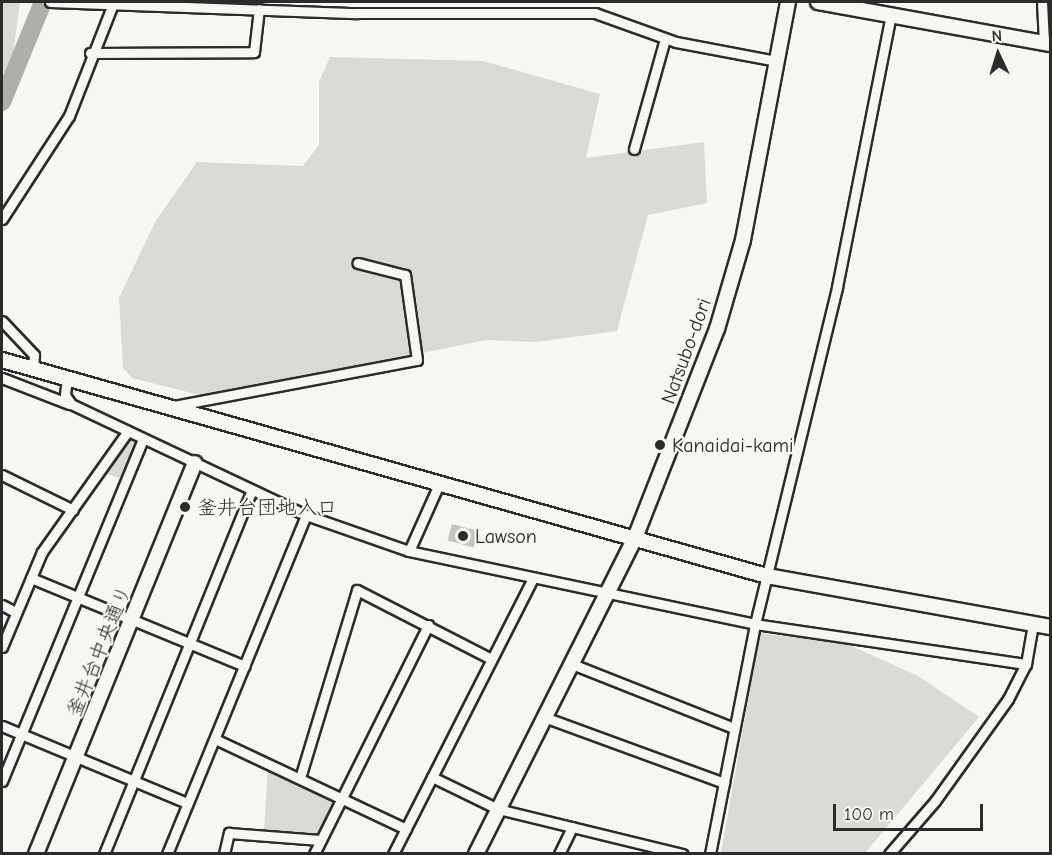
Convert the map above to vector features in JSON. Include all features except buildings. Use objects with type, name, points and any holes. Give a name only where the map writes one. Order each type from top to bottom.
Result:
[{"type":"street","points":[[50,2],[259,9],[595,13],[665,39],[777,61]]},
{"type":"street","points":[[446,12],[448,2]]},
{"type":"street","points":[[495,12],[497,2]]},
{"type":"street","name":"Natsubo-dori","points":[[476,854],[635,538],[730,287],[788,2]]},
{"type":"street","points":[[818,2],[1047,44],[1042,2]]},
{"type":"street","points":[[2,219],[69,116],[110,3]]},
{"type":"street","points":[[90,53],[254,52],[259,9]]},
{"type":"street","points":[[710,854],[754,624],[837,287],[891,14]]},
{"type":"street","points":[[634,149],[665,39]]},
{"type":"street","points":[[168,407],[417,360],[405,275],[358,263]]},
{"type":"street","points":[[2,321],[34,355],[33,369]]},
{"type":"street","points":[[2,360],[767,576],[1050,627]]},
{"type":"street","points":[[2,378],[71,404],[306,514],[409,551],[754,624],[1026,664]]},
{"type":"street","points":[[67,378],[65,395],[71,404]]},
{"type":"street","points":[[2,647],[15,612],[52,536],[128,431]]},
{"type":"street","points":[[2,781],[143,439]]},
{"type":"street","name":"釜井台中央通り","points":[[36,854],[133,621],[195,463]]},
{"type":"street","points":[[2,475],[73,510]]},
{"type":"street","points":[[409,551],[440,484]]},
{"type":"street","points":[[104,854],[252,490]]},
{"type":"street","points":[[167,854],[306,514]]},
{"type":"street","points":[[31,578],[245,666]]},
{"type":"street","points":[[393,854],[533,578]]},
{"type":"street","points":[[300,778],[357,590],[491,659]]},
{"type":"street","points":[[2,605],[15,612]]},
{"type":"street","points":[[889,854],[942,792],[1026,664],[1033,624]]},
{"type":"street","points":[[314,854],[428,625]]},
{"type":"street","points":[[572,664],[734,728]]},
{"type":"street","points":[[544,717],[723,783]]},
{"type":"street","points":[[2,726],[187,803]]},
{"type":"street","points":[[215,740],[406,829]]},
{"type":"street","points":[[432,777],[498,809],[683,854]]},
{"type":"street","points":[[559,854],[572,827]]},
{"type":"street","points":[[224,854],[229,833],[320,840]]},
{"type":"shaded area","points":[[2,2],[20,2],[12,62],[2,74]]},
{"type":"shaded area","points":[[330,57],[483,61],[600,94],[586,158],[704,142],[707,203],[648,215],[617,331],[536,342],[486,340],[207,397],[132,378],[123,368],[119,298],[155,222],[197,162],[303,166],[319,145],[319,82]]},
{"type":"shaded area","points":[[131,438],[136,446],[122,479],[106,473]]},
{"type":"shaded area","points":[[760,633],[847,644],[918,676],[979,717],[865,853],[721,853]]},
{"type":"shaded area","points":[[268,767],[331,796],[333,804],[316,837],[264,831]]},
{"type":"waterway","points":[[2,102],[43,2]]},
{"type":"place","name":"Kanaidai-kami","points":[[660,445]]},
{"type":"place","name":"釜井台団地入口","points":[[185,507]]},
{"type":"place","name":"Lawson","points":[[463,536]]}]
